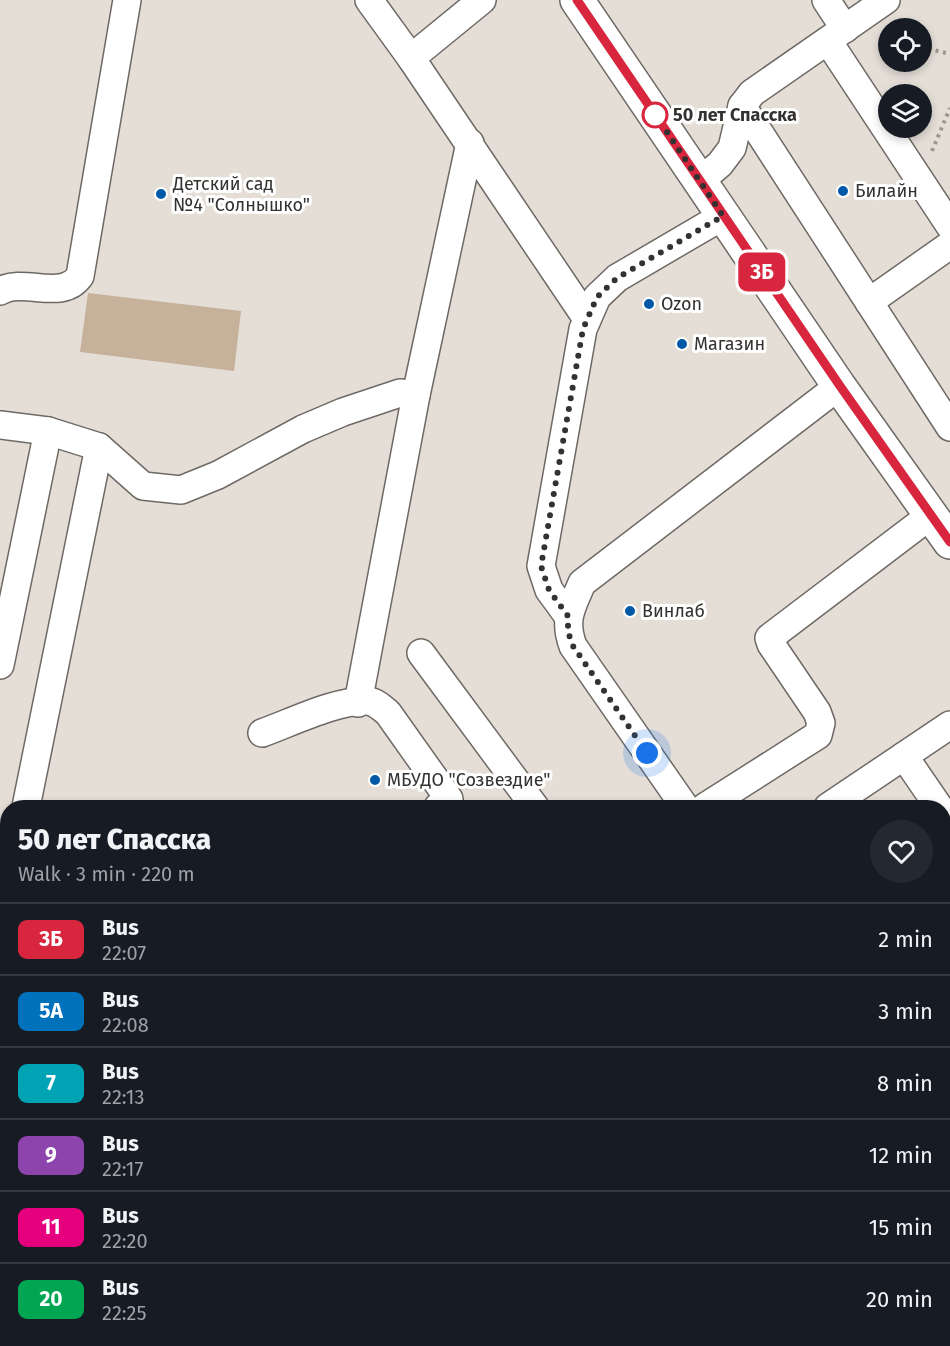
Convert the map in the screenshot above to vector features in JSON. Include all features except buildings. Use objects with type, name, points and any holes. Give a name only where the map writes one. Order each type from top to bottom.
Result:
[{"type":"main road","points":[[577,0],[723,216],[950,542]]},
{"type":"street","points":[[0,291],[13,286],[52,289],[70,286],[80,276],[127,0]]},
{"type":"street","points":[[369,0],[470,143],[587,319]]},
{"type":"street","points":[[411,58],[482,0]]},
{"type":"street","points":[[826,0],[837,35],[920,179],[950,226]]},
{"type":"street","points":[[700,181],[720,164],[732,148],[742,106],[752,93],[886,0]]},
{"type":"street","points":[[742,106],[950,427]]},
{"type":"street","points":[[358,703],[416,395],[470,143]]},
{"type":"street","points":[[568,616],[549,590],[541,566],[583,329],[597,297],[617,278],[723,216]]},
{"type":"street","points":[[870,302],[950,245]]},
{"type":"street","points":[[680,800],[573,646],[568,632],[568,616],[582,583],[840,386]]},
{"type":"street","points":[[0,426],[48,431],[99,447],[143,486],[181,490],[218,475],[303,429],[343,412],[400,393],[416,395]]},
{"type":"street","points":[[0,665],[48,431]]},
{"type":"street","points":[[27,800],[99,447]]},
{"type":"street","points":[[716,800],[818,735],[821,723],[817,712],[769,638],[931,515]]},
{"type":"street","points":[[421,653],[530,800]]},
{"type":"street","points":[[262,733],[339,705],[367,701],[376,704],[388,713],[448,800]]},
{"type":"street","points":[[838,800],[950,725]]},
{"type":"street","points":[[904,756],[934,800]]},
{"type":"path","points":[[932,50],[950,54]]},
{"type":"path","points":[[920,179],[950,108]]},
{"type":"shaded area","points":[[88,293],[241,311],[234,371],[80,352]]},
{"type":"bus line","name":"3Б","points":[[577,0],[840,386],[950,542]]},
{"type":"place","name":"50 лет Спасска","points":[[655,115]]},
{"type":"place","name":"Билайн","points":[[843,191]]},
{"type":"place","name":"Детский сад №4 \"Солнышко\"","points":[[161,194]]},
{"type":"place","name":"Ozon","points":[[649,304]]},
{"type":"place","name":"Магазин","points":[[682,344]]},
{"type":"place","name":"Винлаб","points":[[630,611]]},
{"type":"place","name":"МБУДО \"Созвездие\"","points":[[375,780]]},
{"type":"route","points":[[647,753],[573,646],[568,632],[568,616],[549,590],[541,566],[583,329],[597,297],[617,278],[723,216],[651,108],[655,115]]}]
